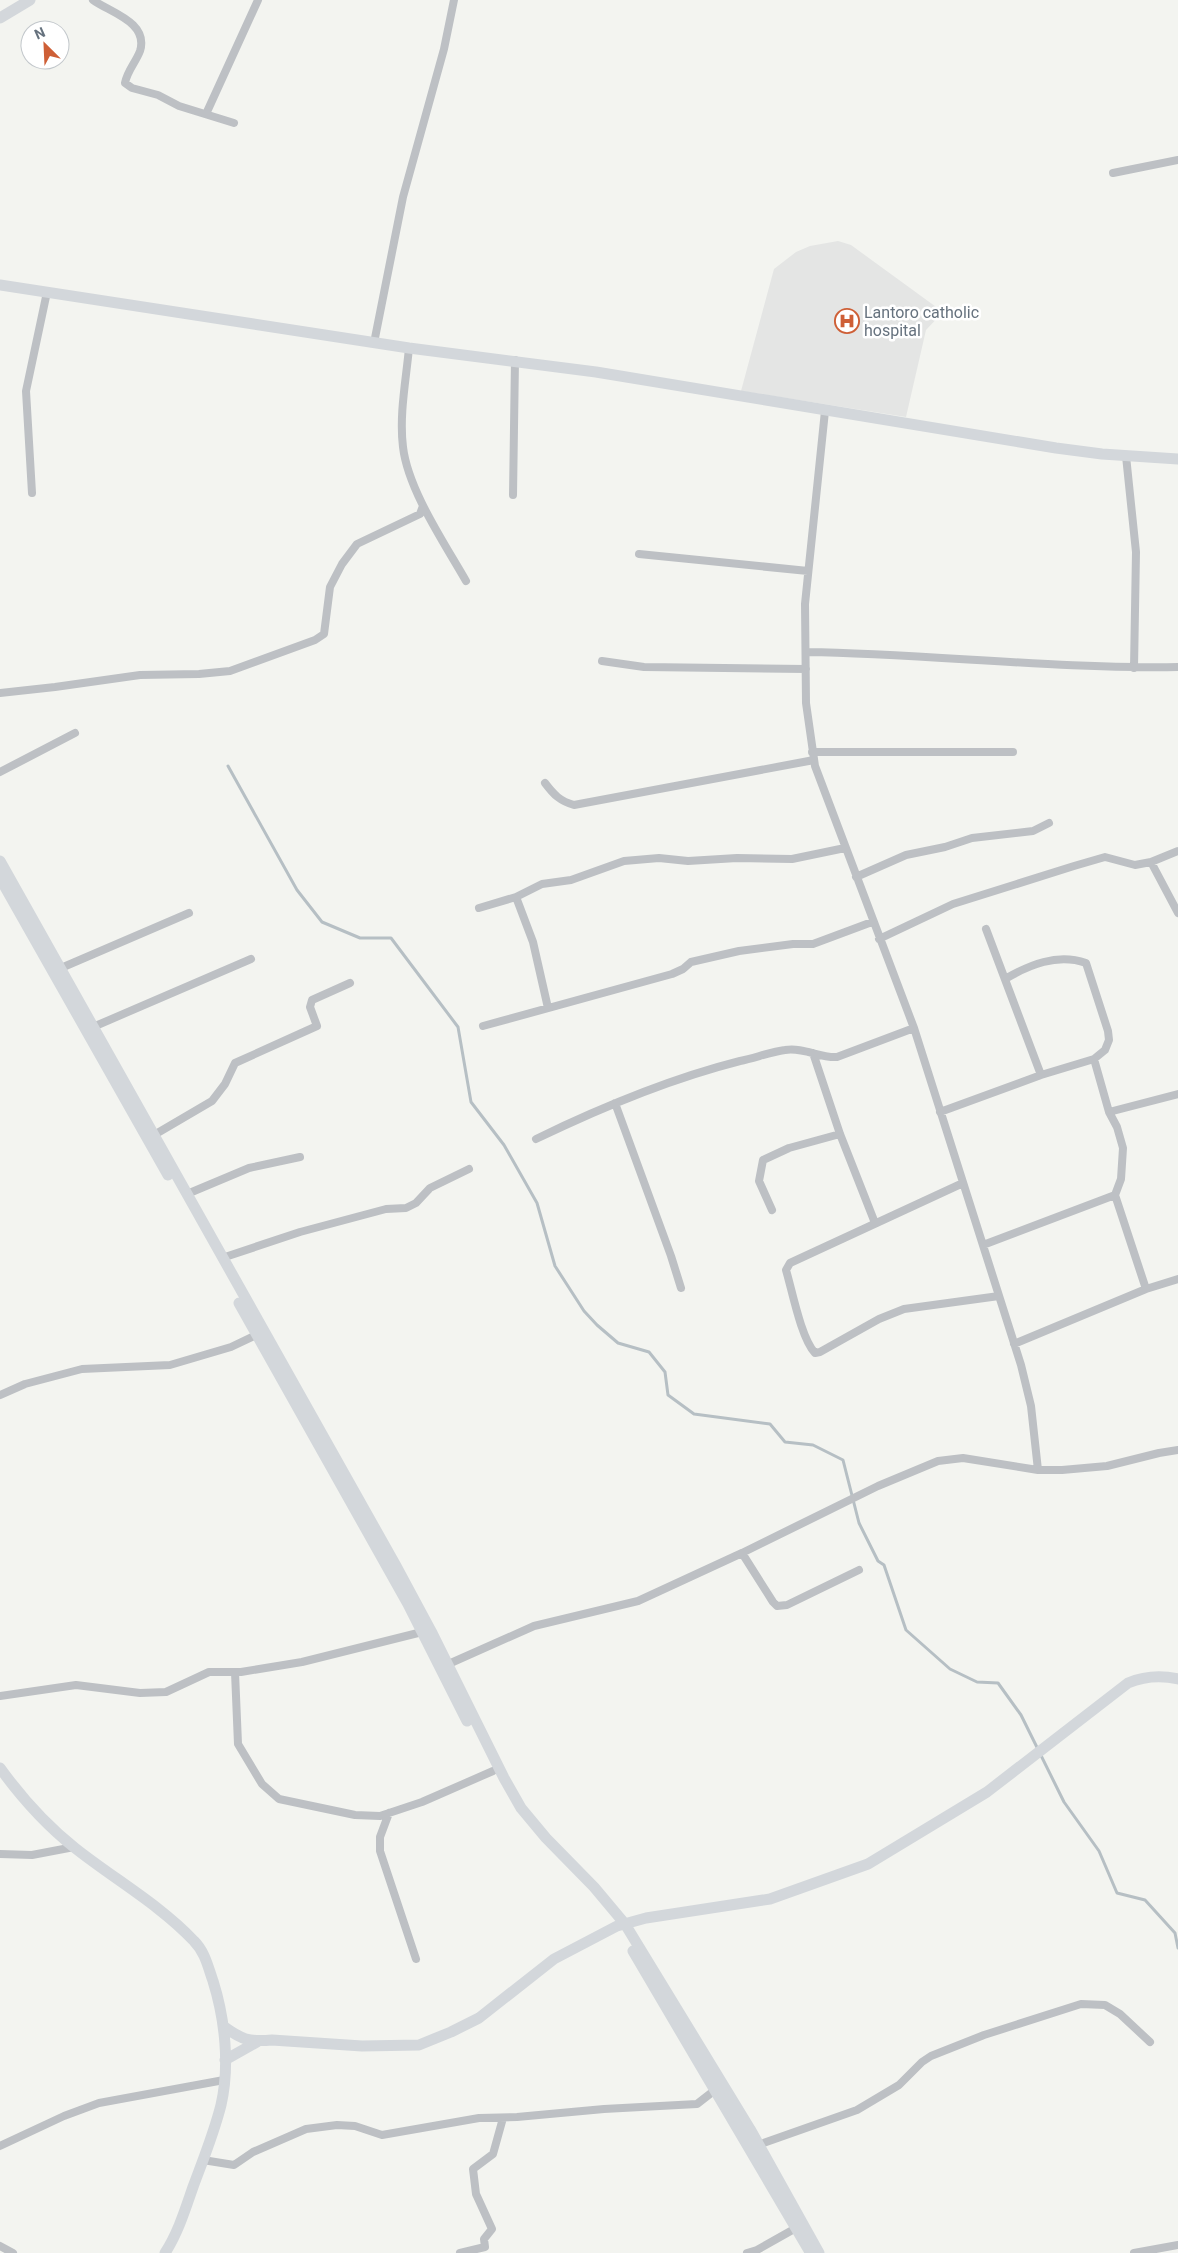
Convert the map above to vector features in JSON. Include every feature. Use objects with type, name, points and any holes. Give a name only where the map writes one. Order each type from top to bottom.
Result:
[{"type":"street","points":[[0,18],[30,0]]},
{"type":"street","points":[[93,0],[126,19],[136,28],[141,48],[127,75],[125,83],[132,88],[158,95],[179,106],[234,123]]},
{"type":"street","points":[[206,114],[258,0]]},
{"type":"street","points":[[374,342],[403,197],[444,49],[454,0]]},
{"type":"street","points":[[1113,173],[1178,160]]},
{"type":"street","points":[[0,285],[409,348],[516,360],[1056,448],[1126,456],[1178,459]]},
{"type":"street","points":[[32,493],[26,391],[47,292]]},
{"type":"street","points":[[409,348],[403,446],[405,460],[423,506],[466,581]]},
{"type":"street","points":[[513,495],[516,360]]},
{"type":"street","points":[[825,411],[805,604],[807,652],[806,703],[813,756],[820,786],[914,1028],[983,1245],[1031,1406],[1038,1470]]},
{"type":"street","points":[[1126,456],[1136,552],[1134,668]]},
{"type":"street","points":[[0,692],[140,675],[199,674],[230,671],[315,640],[324,634],[330,587],[342,564],[357,544],[420,514],[423,506]]},
{"type":"street","points":[[639,554],[808,571]]},
{"type":"street","points":[[807,652],[879,653],[1134,668],[1178,667]]},
{"type":"street","points":[[602,661],[644,667],[806,669]]},
{"type":"street","points":[[0,772],[76,733]]},
{"type":"street","points":[[545,783],[554,795],[564,802],[574,805],[813,756],[1012,752]]},
{"type":"street","points":[[856,877],[906,855],[945,847],[972,838],[1027,832],[1049,822]]},
{"type":"street","points":[[479,908],[516,897],[542,884],[571,880],[624,861],[659,858],[688,861],[792,859],[845,848]]},
{"type":"street","points":[[879,939],[953,904],[1090,861],[1105,857],[1135,865],[1151,862],[1178,851]]},
{"type":"street","points":[[0,861],[396,1566],[493,1771],[515,1811],[588,1892],[621,1925],[810,2253]]},
{"type":"street","points":[[1151,862],[1178,913]]},
{"type":"street","points":[[0,878],[422,1632],[444,1666],[521,1808],[546,1838],[594,1887],[621,1925],[758,2144],[819,2253]]},
{"type":"street","points":[[516,897],[533,942],[548,1008]]},
{"type":"street","points":[[61,968],[189,913]]},
{"type":"street","points":[[483,1026],[672,974],[683,969],[691,962],[792,944],[813,944],[872,922]]},
{"type":"street","points":[[986,929],[1041,1075]]},
{"type":"street","points":[[94,1027],[251,958]]},
{"type":"street","points":[[940,1112],[1041,1075],[1094,1060],[1105,1050],[1109,1040],[1086,963],[1077,960],[1043,961],[1005,979]]},
{"type":"street","points":[[154,1135],[212,1102],[225,1084],[234,1063],[317,1026],[310,1007],[312,1000],[350,983]]},
{"type":"street","points":[[536,1138],[615,1103],[702,1071],[785,1050],[801,1050],[824,1058],[837,1057],[914,1028]]},
{"type":"street","points":[[813,1053],[840,1134],[875,1223]]},
{"type":"street","points":[[1094,1060],[1108,1112],[1117,1127],[1123,1148],[1121,1179],[1115,1195],[1146,1288]]},
{"type":"street","points":[[1108,1112],[1178,1094]]},
{"type":"street","points":[[615,1103],[681,1288]]},
{"type":"street","points":[[772,1210],[759,1181],[764,1160],[790,1148],[840,1134]]},
{"type":"street","points":[[187,1194],[249,1168],[300,1157]]},
{"type":"street","points":[[222,1258],[300,1232],[386,1209],[406,1208],[416,1204],[430,1188],[469,1169]]},
{"type":"street","points":[[963,1183],[790,1263],[786,1270],[803,1328],[815,1353],[879,1319],[904,1309],[999,1296]]},
{"type":"street","points":[[983,1245],[1115,1195]]},
{"type":"street","points":[[1014,1344],[1146,1288],[1178,1279]]},
{"type":"street","points":[[0,1395],[44,1378],[82,1369],[170,1365],[231,1347],[256,1335]]},
{"type":"street","points":[[444,1666],[534,1626],[638,1601],[849,1499],[926,1465],[949,1458],[976,1460],[1038,1470],[1062,1470],[1108,1466],[1152,1454],[1178,1450]]},
{"type":"street","points":[[742,1552],[777,1606],[787,1605],[859,1570]]},
{"type":"street","points":[[0,1696],[76,1685],[154,1693],[166,1692],[209,1672],[235,1672],[302,1662],[422,1632]]},
{"type":"street","points":[[235,1672],[238,1744],[262,1784],[279,1799],[355,1815],[380,1816],[422,1802],[493,1771]]},
{"type":"street","points":[[222,2026],[240,2038],[257,2042],[272,2040],[381,2047],[419,2045],[479,2018],[554,1959],[621,1925],[654,1917],[770,1898],[868,1864],[988,1792],[1128,1683],[1155,1676],[1178,1679]]},
{"type":"street","points":[[0,1768],[34,1811],[74,1847],[167,1916],[195,1942],[206,1960],[215,1989],[222,2026],[224,2060],[222,2103],[178,2228],[164,2253]]},
{"type":"street","points":[[390,1813],[380,1837],[380,1851],[416,1959]]},
{"type":"street","points":[[0,1854],[32,1855],[74,1847]]},
{"type":"street","points":[[758,2144],[857,2110],[899,2085],[922,2062],[931,2056],[984,2035],[1082,2004],[1105,2005],[1120,2014],[1150,2042]]},
{"type":"street","points":[[224,2060],[257,2042]]},
{"type":"street","points":[[0,2146],[64,2116],[99,2103],[224,2080]]},
{"type":"street","points":[[203,2160],[234,2165],[254,2152],[306,2129],[337,2125],[355,2126],[382,2135],[479,2118],[547,2115],[604,2108],[666,2107],[697,2104],[715,2090]]},
{"type":"street","points":[[460,2253],[485,2247],[484,2238],[492,2229],[476,2194],[474,2169],[493,2154],[503,2118]]},
{"type":"street","points":[[746,2253],[758,2250],[796,2228]]},
{"type":"street","points":[[1134,2253],[1178,2245]]},
{"type":"street","points":[[0,2246],[13,2253]]},
{"type":"shaded area","name":"Lantoro catholic hospital","points":[[838,241],[851,245],[943,312],[926,330],[906,417],[741,391],[774,269],[796,252],[810,246]]},
{"type":"waterway","points":[[228,766],[297,890],[322,922],[360,938],[391,938],[458,1027],[471,1102],[504,1145],[537,1203],[555,1266],[584,1311],[618,1343],[649,1352],[665,1372],[668,1395],[694,1414],[770,1424],[785,1442],[813,1445],[843,1460],[859,1523],[878,1561],[884,1565],[906,1630],[950,1669],[977,1682],[998,1683],[1021,1715],[1064,1802],[1099,1851],[1117,1893],[1145,1900],[1175,1933],[1178,1948]]},
{"type":"place","name":"Lantoro catholic hospital","points":[[847,321]]}]
